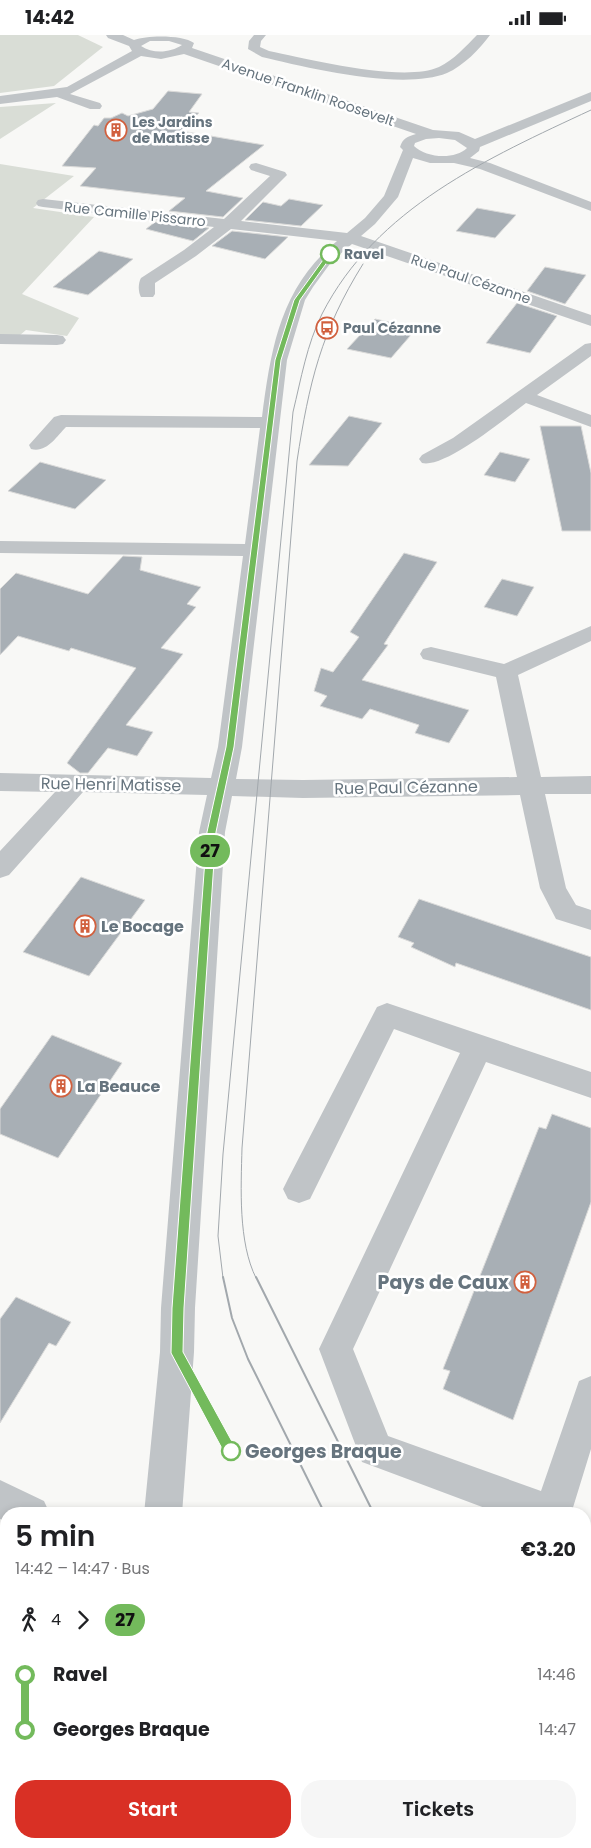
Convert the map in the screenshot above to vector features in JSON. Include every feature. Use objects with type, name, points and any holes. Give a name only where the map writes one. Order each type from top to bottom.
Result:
[{"type":"street","points":[[0,100],[72,90],[132,55],[138,48],[148,36],[179,37],[188,43],[188,46],[185,50],[164,55],[138,48],[112,35]]},
{"type":"street","points":[[260,35],[255,41],[254,49],[266,54],[394,75],[420,75],[440,71],[452,65],[484,35]]},
{"type":"street","name":"Avenue Franklin Roosevelt","points":[[185,50],[430,134]]},
{"type":"street","name":"Avenue Franklin Roosevelt","points":[[164,55],[409,146],[417,155],[429,159]]},
{"type":"street","points":[[61,93],[62,96],[95,106]]},
{"type":"street","points":[[473,146],[591,96]]},
{"type":"street","points":[[164,1507],[177,1353],[178,1308],[212,832],[230,747],[278,360],[297,300],[326,258],[370,221],[391,197],[409,146],[417,137],[430,134],[456,136],[528,123]]},
{"type":"street","points":[[456,136],[494,161],[591,194]]},
{"type":"street","points":[[455,159],[472,152],[473,146]]},
{"type":"street","points":[[395,183],[429,159],[455,159],[485,166],[591,207]]},
{"type":"street","name":"Rue Camille Pissarro","points":[[147,294],[147,281],[190,253],[228,224],[280,175],[256,167]]},
{"type":"street","name":"Rue Camille Pissarro","points":[[43,203],[351,238]]},
{"type":"street","name":"Rue Paul Cézanne","points":[[351,238],[591,321]]},
{"type":"street","points":[[0,339],[57,339]]},
{"type":"street","points":[[429,459],[460,442],[591,348]]},
{"type":"street","points":[[523,396],[591,421]]},
{"type":"street","points":[[38,445],[61,421],[270,423]]},
{"type":"street","points":[[0,547],[254,550]]},
{"type":"street","points":[[431,654],[506,672],[591,633]]},
{"type":"street","points":[[506,672],[553,888],[566,912],[591,920]]},
{"type":"street","name":"Rue Henri Matisse","points":[[0,782],[221,787]]},
{"type":"street","points":[[0,868],[76,784]]},
{"type":"street","name":"Rue Paul Cézanne","points":[[221,787],[303,789],[591,785]]},
{"type":"street","points":[[299,1189],[387,1015],[591,1085]]},
{"type":"street","points":[[478,1047],[336,1349],[376,1449],[533,1507]]},
{"type":"street","points":[[554,1507],[591,1393]]},
{"type":"street","points":[[0,1499],[17,1507]]},
{"type":"shaded area","points":[[0,35],[78,35],[103,47],[54,86],[0,93]]},
{"type":"shaded area","points":[[56,103],[0,139],[0,107]]},
{"type":"shaded area","points":[[0,164],[74,176],[33,208],[94,217],[22,294],[79,318],[67,336],[26,330],[19,336],[0,335]]},
{"type":"building","points":[[168,91],[202,94],[189,112],[199,113],[181,131],[264,145],[206,191],[243,198],[223,217],[169,211],[185,198],[80,186],[96,168],[62,166],[94,125],[98,126],[104,118],[111,118],[122,113],[128,116],[153,109]]},
{"type":"building","points":[[289,199],[323,205],[301,226],[245,220],[263,202],[281,206]]},
{"type":"building","points":[[477,208],[516,215],[495,238],[456,231]]},
{"type":"building","points":[[155,222],[209,228],[193,241],[146,229]]},
{"type":"building","points":[[232,231],[288,237],[265,259],[212,246]]},
{"type":"building","points":[[99,251],[133,259],[88,295],[53,287]]},
{"type":"building","points":[[545,267],[586,275],[565,304],[527,291]]},
{"type":"building","points":[[517,303],[557,316],[530,353],[486,343]]},
{"type":"building","points":[[375,319],[417,328],[391,358],[347,349]]},
{"type":"building","points":[[349,416],[382,423],[348,466],[309,465]]},
{"type":"building","points":[[540,426],[581,426],[591,473],[591,531],[562,531]]},
{"type":"building","points":[[500,452],[530,459],[515,482],[484,475]]},
{"type":"building","points":[[40,462],[106,480],[75,509],[8,491]]},
{"type":"building","points":[[404,553],[437,562],[384,644],[388,645],[362,680],[469,710],[449,743],[415,733],[419,725],[370,709],[362,719],[320,706],[327,696],[314,691],[321,668],[333,672],[359,637],[350,632]]},
{"type":"building","points":[[123,556],[142,557],[140,570],[201,587],[187,604],[196,607],[161,648],[183,654],[126,725],[153,732],[137,756],[108,748],[88,773],[80,773],[67,763],[136,668],[71,648],[69,651],[18,636],[0,655],[0,589],[16,573],[88,594]]},
{"type":"building","points":[[502,579],[534,587],[517,616],[484,607]]},
{"type":"building","name":"Le Bocage","points":[[81,877],[145,900],[89,976],[23,952]]},
{"type":"building","points":[[419,899],[591,957],[591,1010],[456,963],[455,967],[411,947],[414,943],[398,937]]},
{"type":"building","name":"La Beauce","points":[[52,1035],[122,1063],[58,1158],[0,1134],[0,1109]]},
{"type":"building","name":"Pays de Caux","points":[[552,1114],[591,1128],[591,1202],[513,1420],[443,1389],[450,1371],[443,1369],[539,1127],[546,1129]]},
{"type":"building","points":[[16,1297],[71,1322],[56,1346],[49,1343],[0,1423],[0,1319]]},
{"type":"tram line","points":[[223,1278],[218,1236],[223,1154],[293,412],[308,349],[322,314],[345,277],[372,244],[404,216],[438,190],[475,168],[513,147],[591,110]]},
{"type":"tram line","points":[[256,1278],[250,1264],[243,1232],[241,1197],[242,1148],[297,461],[306,407],[319,358],[337,312],[363,264]]},
{"type":"tram line","points":[[223,1277],[232,1318],[248,1359],[322,1507]]},
{"type":"tram line","points":[[256,1277],[371,1507]]},
{"type":"bus line","name":"27","points":[[231,1451],[177,1353],[178,1308],[212,832],[230,747],[278,360],[297,300],[330,254]]},
{"type":"place","name":"Les Jardins de Matisse","points":[[116,130]]},
{"type":"place","name":"Ravel","points":[[330,254]]},
{"type":"place","name":"Paul Cézanne","points":[[327,328]]},
{"type":"place","name":"Le Bocage","points":[[85,926]]},
{"type":"place","name":"La Beauce","points":[[61,1086]]},
{"type":"place","name":"Pays de Caux","points":[[525,1282]]},
{"type":"place","name":"Georges Braque","points":[[231,1451]]}]
